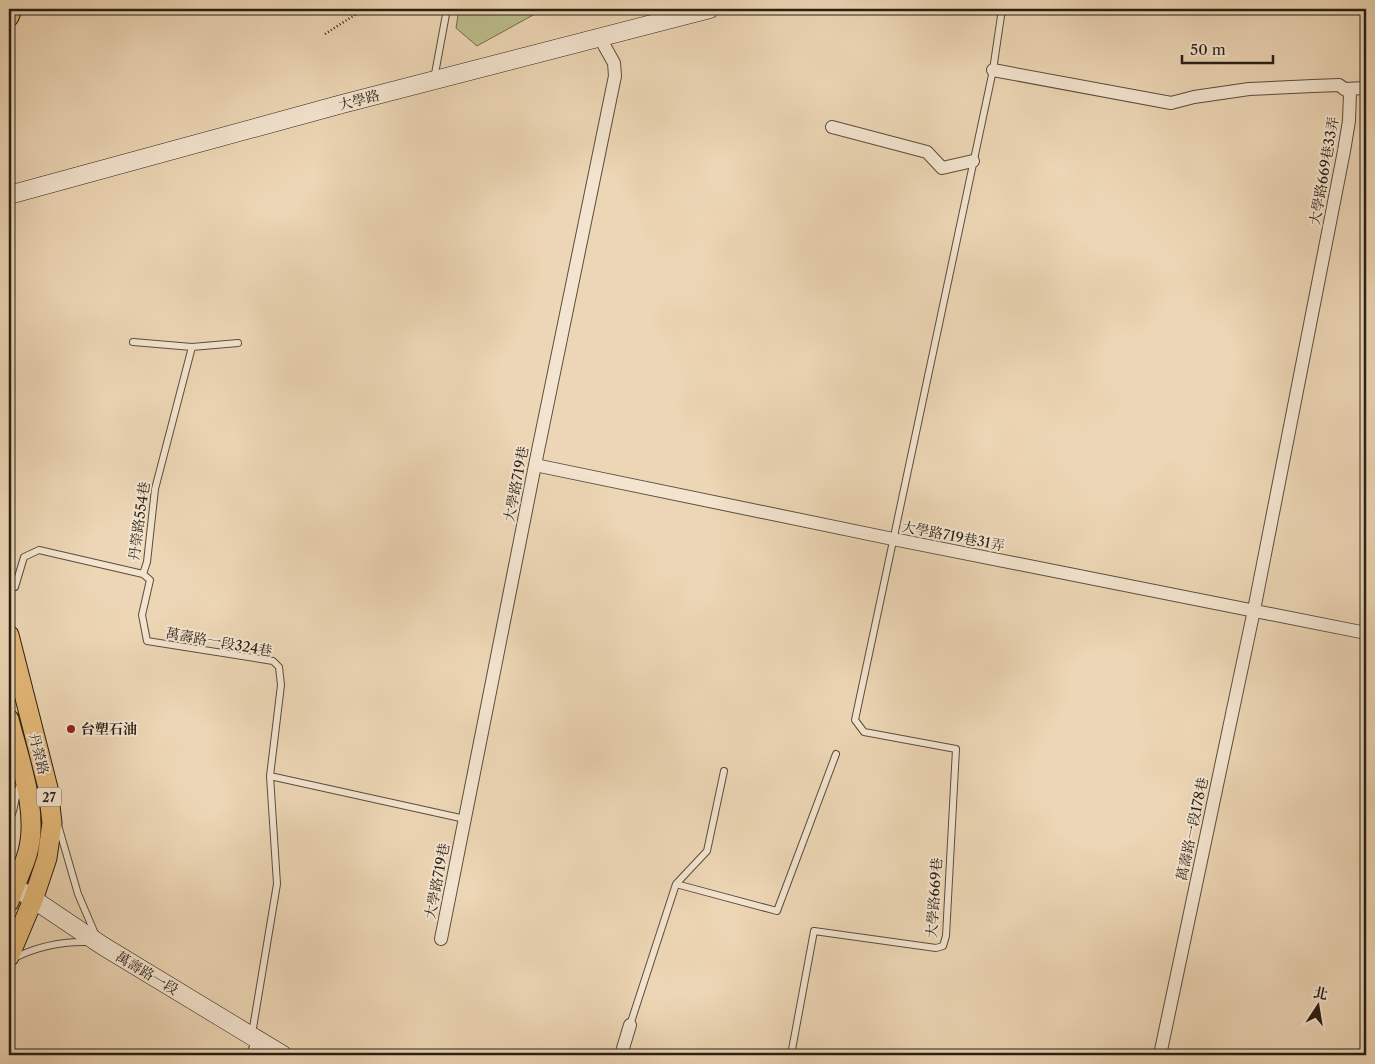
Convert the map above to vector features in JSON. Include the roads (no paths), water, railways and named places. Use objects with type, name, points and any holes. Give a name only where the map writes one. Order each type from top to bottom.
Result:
[{"type":"main road","points":[[9,17],[12,9]]},
{"type":"main road","name":"大學路","points":[[9,196],[433,81],[710,9]]},
{"type":"main road","name":"丹榮路","points":[[9,635],[48,788],[52,824],[47,858],[33,900],[9,958]]},
{"type":"main road","name":"丹榮路","points":[[9,719],[30,804],[32,830],[27,855],[11,890]]},
{"type":"main road","points":[[13,737],[34,733]]},
{"type":"main road","name":"萬壽路一段","points":[[11,890],[33,900],[255,1044],[282,1055]]},
{"type":"street","name":"大學路719巷","points":[[441,939],[535,465],[615,76],[614,63],[600,38]]},
{"type":"street","points":[[993,70],[1171,103],[1194,97],[1249,90],[1339,85],[1344,89],[1366,88]]},
{"type":"street","name":"大學路669巷33弄","points":[[1254,610],[1344,151],[1350,93],[1344,89]]},
{"type":"street","points":[[832,127],[927,152],[942,168],[973,161]]},
{"type":"street","name":"大學路719巷31弄","points":[[535,465],[893,539],[1366,633]]},
{"type":"street","name":"萬壽路一段178巷","points":[[1160,1055],[1254,610]]},
{"type":"street","points":[[621,1055],[630,1025]]},
{"type":"lane","points":[[433,81],[447,9]]},
{"type":"lane","points":[[893,539],[993,70],[1002,9]]},
{"type":"lane","points":[[133,342],[192,347],[238,344]]},
{"type":"lane","name":"丹榮路554巷","points":[[9,587],[15,587],[24,557],[40,550],[143,574],[147,562],[155,489],[192,347]]},
{"type":"lane","name":"大學路669巷","points":[[791,1055],[814,931],[936,948],[943,946],[946,936],[956,749],[864,732],[855,720],[893,539]]},
{"type":"lane","name":"萬壽路一段324巷","points":[[143,574],[150,580],[142,615],[147,642],[273,661],[279,667],[281,685],[270,776],[277,884],[255,1044]]},
{"type":"lane","points":[[676,884],[777,911],[836,754]]},
{"type":"lane","points":[[630,1025],[676,884],[707,851],[724,771]]},
{"type":"lane","points":[[270,776],[465,819]]},
{"type":"lane","points":[[9,822],[14,809],[17,791],[23,777]]},
{"type":"lane","points":[[9,958],[32,949],[56,943],[99,943],[78,894],[48,788]]},
{"type":"place","name":"台塑石油","points":[[71,729]]}]
